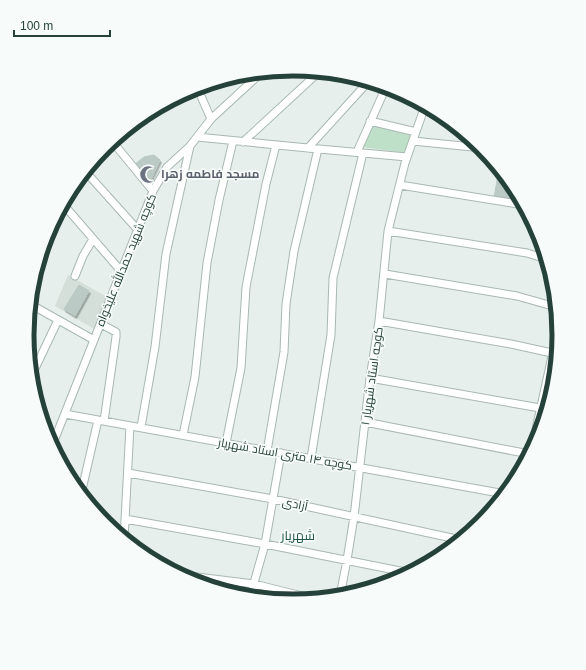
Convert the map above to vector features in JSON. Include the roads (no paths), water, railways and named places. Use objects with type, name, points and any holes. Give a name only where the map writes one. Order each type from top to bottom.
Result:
[{"type":"street","points":[[243,142],[313,77]]},
{"type":"street","name":"کوچه شهید حمدالله علیخواه","points":[[55,437],[153,191],[166,167],[190,146],[211,119],[255,79]]},
{"type":"street","points":[[308,148],[364,86]]},
{"type":"street","points":[[311,458],[331,335],[333,278],[360,152],[370,121],[383,93]]},
{"type":"street","points":[[201,94],[211,119]]},
{"type":"street","name":"کوچه استاد شهریار ۱","points":[[341,589],[354,517],[370,378],[385,274],[388,231],[407,157],[423,112]]},
{"type":"street","points":[[370,121],[416,132]]},
{"type":"street","points":[[197,137],[407,157]]},
{"type":"street","points":[[183,435],[195,377],[207,264],[219,200],[233,141]]},
{"type":"street","points":[[412,141],[471,147]]},
{"type":"street","points":[[465,146],[466,142]]},
{"type":"street","points":[[226,443],[242,368],[246,287],[266,184],[276,145]]},
{"type":"street","points":[[116,146],[153,191]]},
{"type":"street","points":[[141,427],[155,347],[166,254],[190,146]]},
{"type":"street","points":[[267,451],[284,352],[286,304],[294,251],[318,149]]},
{"type":"street","points":[[89,176],[138,230]]},
{"type":"street","points":[[400,185],[516,204]]},
{"type":"street","points":[[67,209],[121,271]]},
{"type":"street","points":[[388,231],[527,253],[540,257]]},
{"type":"street","points":[[75,276],[83,256],[93,239]]},
{"type":"street","points":[[385,274],[517,296],[550,305]]},
{"type":"street","points":[[36,307],[94,340]]},
{"type":"street","points":[[36,367],[58,320]]},
{"type":"street","points":[[379,321],[511,344],[551,353]]},
{"type":"street","points":[[84,487],[101,420],[116,336],[116,332],[101,324]]},
{"type":"street","points":[[370,378],[541,409]]},
{"type":"street","name":"کوچه ۱۴ متری استاد شهریار","points":[[65,414],[498,493]]},
{"type":"street","points":[[365,422],[524,452]]},
{"type":"street","points":[[124,532],[130,426]]},
{"type":"street","points":[[252,591],[265,544],[281,453]]},
{"type":"street","name":"آزادی","points":[[128,474],[273,500],[453,538]]},
{"type":"street","points":[[125,519],[401,570]]},
{"type":"street","points":[[204,578],[254,584],[294,594]]},
{"type":"place","name":"مسجد فاطمه زهرا","points":[[148,174]]},
{"type":"district","name":"شهریار","points":[[298,535]]}]
